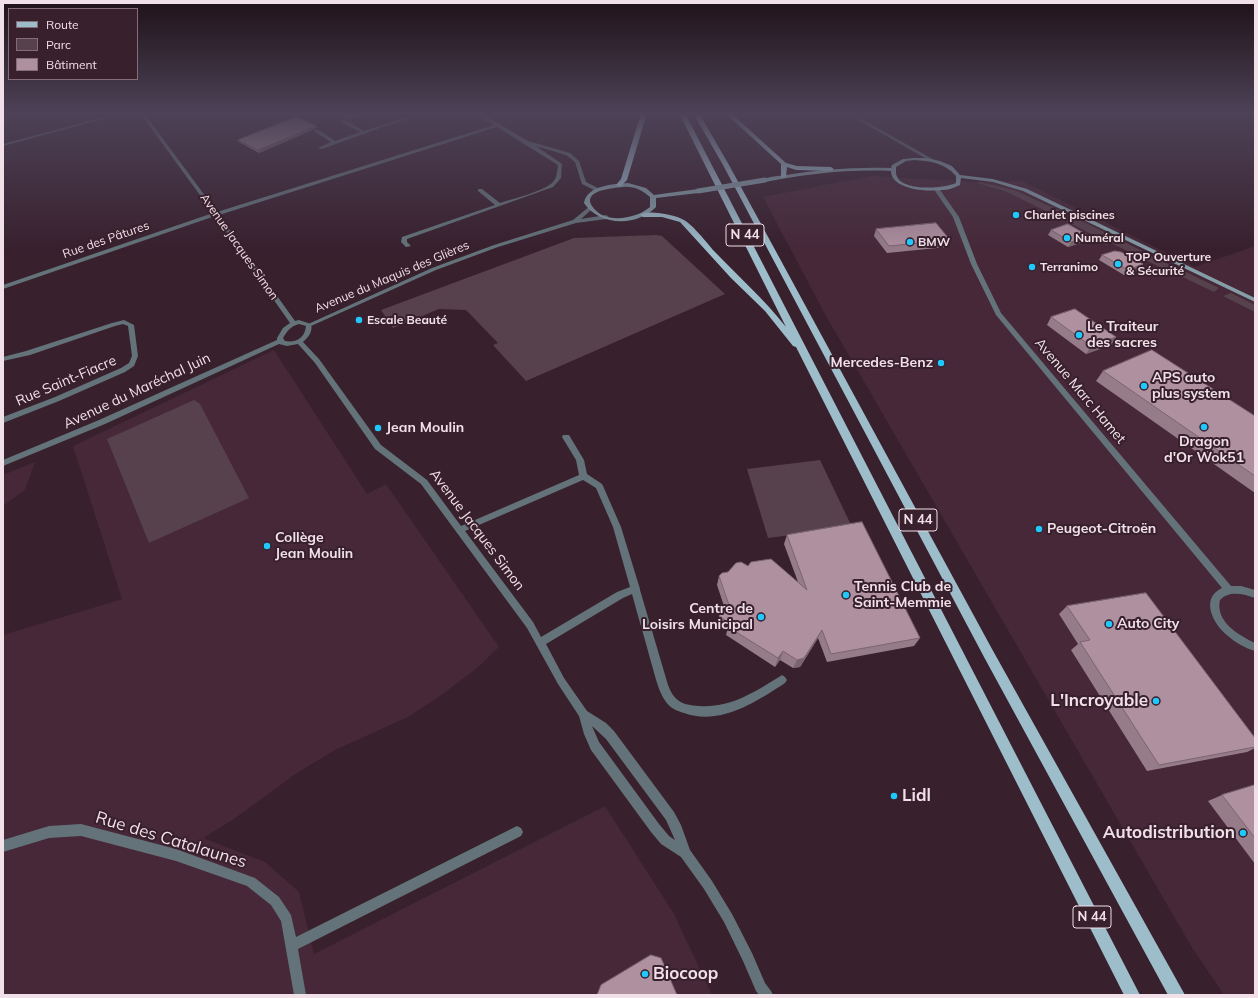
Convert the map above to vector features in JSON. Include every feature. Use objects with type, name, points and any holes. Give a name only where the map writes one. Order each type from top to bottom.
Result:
[{"type":"main road","points":[[619,185],[624,180],[630,160]]},
{"type":"main road","name":"N 44","points":[[706,160],[808,358],[981,702],[1132,995]]},
{"type":"main road","name":"N 44","points":[[723,160],[988,653],[1177,995]]},
{"type":"main road","points":[[779,160],[784,164],[796,168],[863,168],[892,170]]},
{"type":"main road","points":[[892,170],[898,163],[912,160]]},
{"type":"main road","points":[[920,160],[934,161],[950,167],[959,176],[983,178],[1006,183],[1025,190],[1255,300]]},
{"type":"main road","points":[[783,177],[784,164]]},
{"type":"main road","points":[[654,197],[698,192],[831,169]]},
{"type":"main road","points":[[892,170],[893,176],[906,185],[938,191],[947,190],[958,184],[959,176]]},
{"type":"main road","points":[[643,215],[654,207],[654,197],[650,193],[636,187],[619,185],[598,190],[588,198],[590,208],[595,213],[606,217],[624,219],[643,215],[662,214],[682,221],[768,309],[808,358]]},
{"type":"street","name":"Avenue Jacques Simon","points":[[176,160],[292,323]]},
{"type":"street","name":"Rue des Pâtures","points":[[3,287],[216,214],[388,160]]},
{"type":"street","points":[[408,246],[404,242],[404,238],[549,188],[558,181],[560,164],[553,160]]},
{"type":"street","points":[[576,160],[578,161],[584,183],[598,190]]},
{"type":"street","points":[[480,190],[499,205]]},
{"type":"street","name":"Avenue Marc Hamet","points":[[938,191],[956,217],[974,264],[998,314],[1229,590]]},
{"type":"street","name":"Avenue du Maquis des Glières","points":[[575,220],[590,208]]},
{"type":"street","name":"Avenue du Maquis des Glières","points":[[309,325],[434,268],[575,220],[606,217]]},
{"type":"street","name":"Rue Saint-Fiacre","points":[[3,359],[28,353],[124,322],[130,325],[135,356],[132,364],[123,370],[57,399],[3,420]]},
{"type":"street","points":[[303,322],[309,325],[309,329],[300,342],[287,345],[280,341],[286,329],[292,323],[303,322]]},
{"type":"street","name":"Avenue du Maréchal Juin","points":[[3,463],[102,422],[280,341]]},
{"type":"street","name":"Avenue Jacques Simon","points":[[300,342],[317,361],[378,447],[389,458],[424,482],[541,642],[561,681],[583,714],[589,734],[595,746],[665,840],[685,853]]},
{"type":"street","points":[[566,437],[580,460],[583,476],[599,486],[617,526],[663,686],[670,700],[684,710],[704,713],[719,712],[738,706],[782,680]]},
{"type":"street","points":[[459,530],[583,476]]},
{"type":"street","points":[[541,642],[620,595],[636,589]]},
{"type":"street","points":[[1255,594],[1239,590],[1221,592],[1216,598],[1214,605],[1216,614],[1231,633],[1255,647]]},
{"type":"street","name":"Avenue Jacques Simon","points":[[583,714],[602,727],[610,735],[670,816],[677,829],[685,853],[708,885],[728,918],[748,957],[762,992]]},
{"type":"street","name":"Rue des Catalaunes","points":[[3,846],[49,832],[81,830],[176,856],[251,882],[275,901],[287,919],[300,995]]},
{"type":"street","points":[[291,946],[517,832]]},
{"type":"shaded area","points":[[871,176],[975,182],[1022,181],[1195,267],[1255,246],[1255,995],[1224,995],[1191,946],[826,316],[763,197]]},
{"type":"shaded area","points":[[274,350],[367,494],[386,484],[499,647],[476,669],[440,696],[408,717],[335,750],[297,773],[234,819],[203,838],[265,862],[299,892],[314,954],[605,806],[674,914],[712,995],[3,995],[3,635],[122,599],[73,446]]},
{"type":"shaded area","points":[[35,462],[25,490],[3,506],[3,475]]},
{"type":"green space","points":[[978,183],[1014,190],[1062,212],[1054,215],[1007,192]]},
{"type":"green space","points":[[1078,219],[1174,268],[1166,270],[1111,243],[1106,245],[1091,237],[1093,235],[1068,222]]},
{"type":"green space","points":[[662,236],[725,294],[526,381],[493,345],[498,343],[466,310],[439,309],[393,328],[381,310],[574,238]]},
{"type":"green space","points":[[1184,271],[1219,288],[1214,292],[1174,273]]},
{"type":"green space","points":[[1231,293],[1255,305],[1255,312],[1223,296]]},
{"type":"green space","points":[[194,400],[200,404],[249,498],[149,543],[107,439]]},
{"type":"green space","points":[[820,460],[852,527],[768,538],[747,469]]},
{"type":"building","points":[[936,223],[950,240],[889,246],[876,229]]},
{"type":"building","points":[[1068,224],[1089,236],[1071,242],[1051,230]]},
{"type":"building","points":[[1115,251],[1121,252],[1143,264],[1128,270],[1102,255]]},
{"type":"building","points":[[1075,309],[1116,337],[1091,346],[1051,317]]},
{"type":"building","points":[[1152,350],[1255,416],[1255,476],[1103,371]]},
{"type":"building","points":[[862,522],[920,638],[831,654],[822,630],[804,658],[797,660],[783,651],[778,658],[728,627],[731,624],[719,616],[729,605],[719,576],[722,573],[728,572],[736,563],[741,562],[748,566],[751,562],[771,559],[807,590],[787,535]]},
{"type":"building","name":"L'Incroyable","points":[[1146,593],[1255,738],[1255,747],[1159,765],[1080,642],[1090,640],[1067,606]]},
{"type":"building","points":[[1255,785],[1255,838],[1222,795]]},
{"type":"building","name":"Biocoop","points":[[651,955],[661,958],[677,995],[597,995],[601,985]]},
{"type":"place","name":"Charlet piscines","points":[[1016,215]]},
{"type":"place","name":"Numéral","points":[[1067,238]]},
{"type":"place","name":"BMW","points":[[910,242]]},
{"type":"place","name":"TOP Ouverture & Sécurité","points":[[1118,264]]},
{"type":"place","name":"Terranimo","points":[[1032,267]]},
{"type":"place","name":"Escale Beauté","points":[[359,320]]},
{"type":"place","name":"Le Traiteur des sacres","points":[[1079,335]]},
{"type":"place","name":"Mercedes-Benz","points":[[941,363]]},
{"type":"place","name":"APS auto plus system","points":[[1144,386]]},
{"type":"place","name":"Dragon d'Or Wok51","points":[[1204,427]]},
{"type":"place","name":"Jean Moulin","points":[[378,428]]},
{"type":"place","name":"Peugeot-Citroën","points":[[1039,529]]},
{"type":"place","name":"Collège Jean Moulin","points":[[267,546]]},
{"type":"place","name":"Tennis Club de Saint-Memmie","points":[[846,595]]},
{"type":"place","name":"Centre de Loisirs Municipal","points":[[761,617]]},
{"type":"place","name":"Auto City","points":[[1109,624]]},
{"type":"place","name":"L'Incroyable","points":[[1156,701]]},
{"type":"place","name":"Lidl","points":[[894,796]]},
{"type":"place","name":"Autodistribution","points":[[1243,833]]},
{"type":"place","name":"Biocoop","points":[[645,974]]}]
